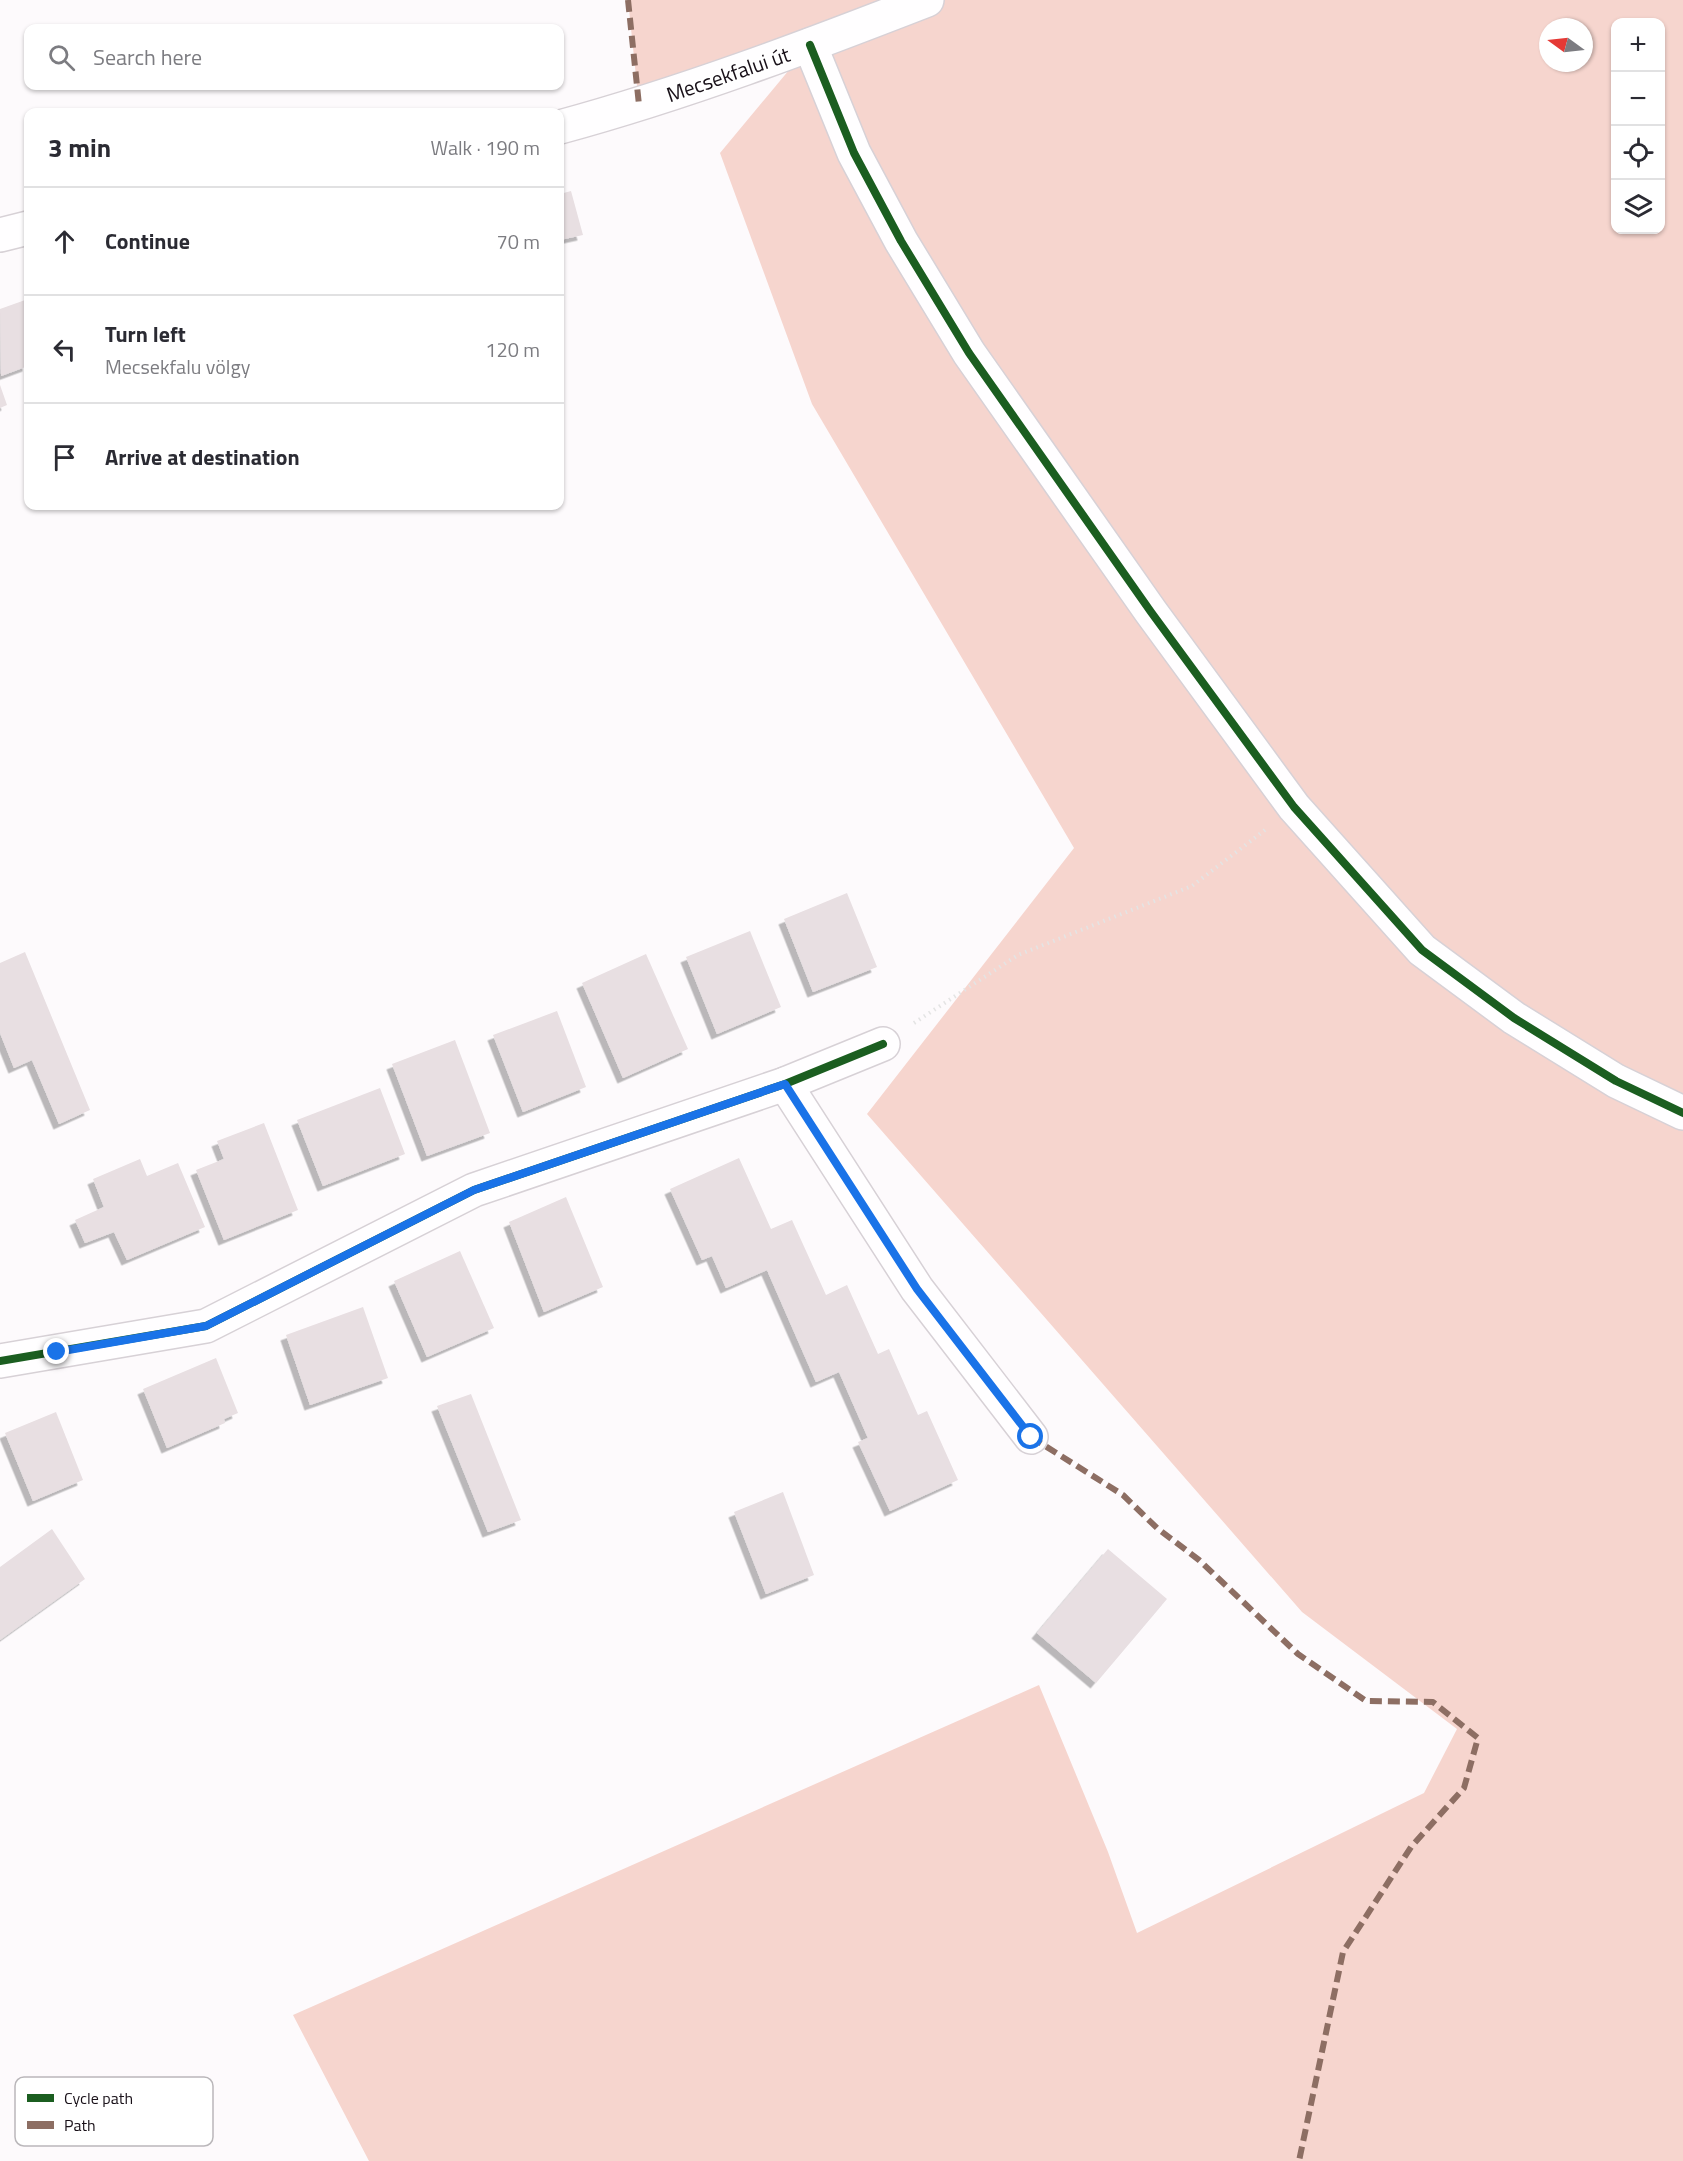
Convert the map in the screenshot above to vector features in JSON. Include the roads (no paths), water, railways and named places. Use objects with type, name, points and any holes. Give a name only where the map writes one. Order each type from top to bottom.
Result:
[{"type":"street","name":"Mecsekfalui út","points":[[564,126],[639,105],[810,45],[927,0]]},
{"type":"street","points":[[810,45],[854,153],[902,241],[969,353],[1152,612],[1294,807],[1422,950],[1514,1018],[1616,1081],[1683,1113]]},
{"type":"street","points":[[0,235],[24,229]]},
{"type":"street","points":[[0,1361],[206,1326],[474,1190],[785,1084],[883,1044]]},
{"type":"street","points":[[785,1084],[917,1289],[1031,1437]]}]
